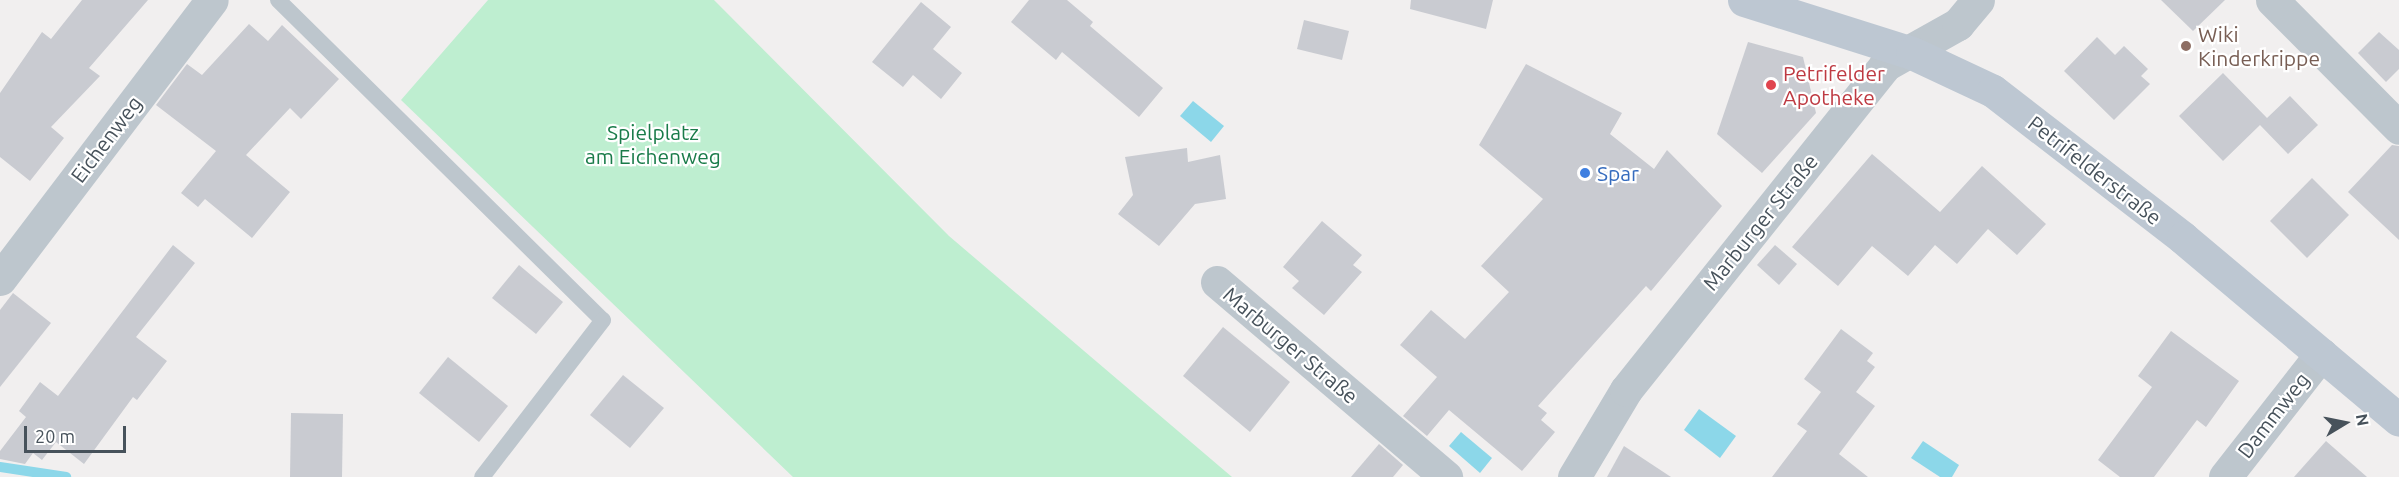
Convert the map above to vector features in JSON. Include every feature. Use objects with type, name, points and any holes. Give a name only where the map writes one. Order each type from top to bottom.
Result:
[{"type":"main road","name":"Petrifelderstraße","points":[[1744,0],[1912,53],[1993,91],[2183,238],[2399,420]]},
{"type":"street","name":"Eichenweg","points":[[0,279],[212,0]]},
{"type":"street","name":"Marburger Straße","points":[[1574,477],[1626,390],[1885,65],[1912,53],[1958,24],[1978,0]]},
{"type":"street","points":[[2272,0],[2399,128]]},
{"type":"street","name":"Marburger Straße","points":[[1217,282],[1446,477]]},
{"type":"street","name":"Dammweg","points":[[2225,477],[2321,354]]},
{"type":"lane","points":[[278,0],[603,320],[483,477]]},
{"type":"green space","name":"Spielplatz am Eichenweg","points":[[488,0],[714,0],[949,236],[1232,477],[793,477],[401,100]]},
{"type":"water","points":[[1193,101],[1224,126],[1211,142],[1180,116]]},
{"type":"water","points":[[1699,409],[1736,436],[1720,458],[1684,430]]},
{"type":"water","points":[[1461,432],[1492,458],[1480,473],[1449,446]]},
{"type":"water","points":[[1923,441],[1959,465],[1952,477],[1940,477],[1911,458]]},
{"type":"building","points":[[82,0],[148,0],[89,68],[100,76],[51,127],[64,138],[30,181],[0,157],[0,93],[42,32],[51,39]]},
{"type":"building","points":[[1029,0],[1067,0],[1093,22],[1090,26],[1163,88],[1139,117],[1062,52],[1056,60],[1011,22]]},
{"type":"building","points":[[1411,0],[1493,0],[1486,29],[1410,9]]},
{"type":"building","points":[[2161,0],[2225,0],[2193,31]]},
{"type":"building","points":[[921,2],[951,27],[933,49],[962,73],[941,99],[913,75],[903,87],[872,62]]},
{"type":"building","points":[[1304,20],[1349,31],[1342,60],[1297,49]]},
{"type":"building","points":[[249,24],[268,41],[282,25],[339,79],[301,119],[290,108],[246,155],[290,192],[252,238],[205,199],[198,207],[181,193],[216,151],[156,105],[187,64],[202,75]]},
{"type":"building","points":[[2379,32],[2399,50],[2399,69],[2386,82],[2358,53]]},
{"type":"building","points":[[2097,37],[2115,55],[2124,46],[2148,69],[2141,76],[2150,84],[2114,120],[2064,71]]},
{"type":"building","name":"Petrifelder Apotheke","points":[[1748,42],[1803,57],[1816,113],[1762,173],[1717,134]]},
{"type":"building","points":[[1526,64],[1622,113],[1610,134],[1654,169],[1667,150],[1722,206],[1651,291],[1646,286],[1538,406],[1547,413],[1541,420],[1555,432],[1522,471],[1449,410],[1427,436],[1403,416],[1437,377],[1400,345],[1431,310],[1465,339],[1509,292],[1481,266],[1543,199],[1479,145]]},
{"type":"building","points":[[2223,73],[2267,118],[2290,96],[2318,125],[2288,154],[2260,125],[2223,161],[2179,116]]},
{"type":"building","points":[[2392,145],[2399,146],[2399,240],[2348,192]]},
{"type":"building","points":[[1187,148],[1188,162],[1220,155],[1226,199],[1195,204],[1159,246],[1118,214],[1133,195],[1125,157]]},
{"type":"building","points":[[1872,154],[1940,212],[1982,166],[2046,224],[2017,255],[1988,229],[1957,264],[1935,245],[1908,276],[1872,246],[1838,286],[1792,247]]},
{"type":"building","points":[[2312,178],[2349,215],[2307,258],[2270,221]]},
{"type":"building","points":[[1322,221],[1362,255],[1353,265],[1362,272],[1324,315],[1292,288],[1299,281],[1283,267]]},
{"type":"building","points":[[173,245],[195,263],[136,337],[167,361],[137,400],[133,397],[84,464],[56,442],[42,460],[33,453],[25,464],[0,459],[0,451],[26,417],[19,411],[40,382],[58,396]]},
{"type":"building","points":[[1775,245],[1797,264],[1779,285],[1757,265]]},
{"type":"building","points":[[519,265],[563,302],[536,334],[492,298]]},
{"type":"building","points":[[13,293],[51,323],[0,387],[0,310]]},
{"type":"building","points":[[1223,327],[1290,382],[1250,432],[1183,376]]},
{"type":"building","points":[[1841,329],[1873,353],[1867,361],[1875,367],[1856,392],[1875,406],[1839,454],[1868,477],[1772,477],[1807,431],[1797,424],[1821,392],[1804,379]]},
{"type":"building","points":[[2171,331],[2239,381],[2206,427],[2197,420],[2154,477],[2120,477],[2098,460],[2152,387],[2138,376]]},
{"type":"building","points":[[448,357],[508,406],[479,442],[419,393]]},
{"type":"building","points":[[623,375],[664,408],[630,448],[590,415]]},
{"type":"building","points":[[291,413],[343,414],[342,477],[290,477]]},
{"type":"building","points":[[2326,441],[2367,477],[2294,477]]},
{"type":"building","points":[[1379,444],[1403,465],[1393,477],[1351,477]]},
{"type":"building","points":[[1624,446],[1671,477],[1607,477]]},
{"type":"waterway","points":[[0,467],[66,477]]},
{"type":"place","name":"Wiki Kinderkrippe","points":[[2186,46]]},
{"type":"place","name":"Petrifelder Apotheke","points":[[1771,85]]},
{"type":"place","name":"Spar","points":[[1585,173]]}]
